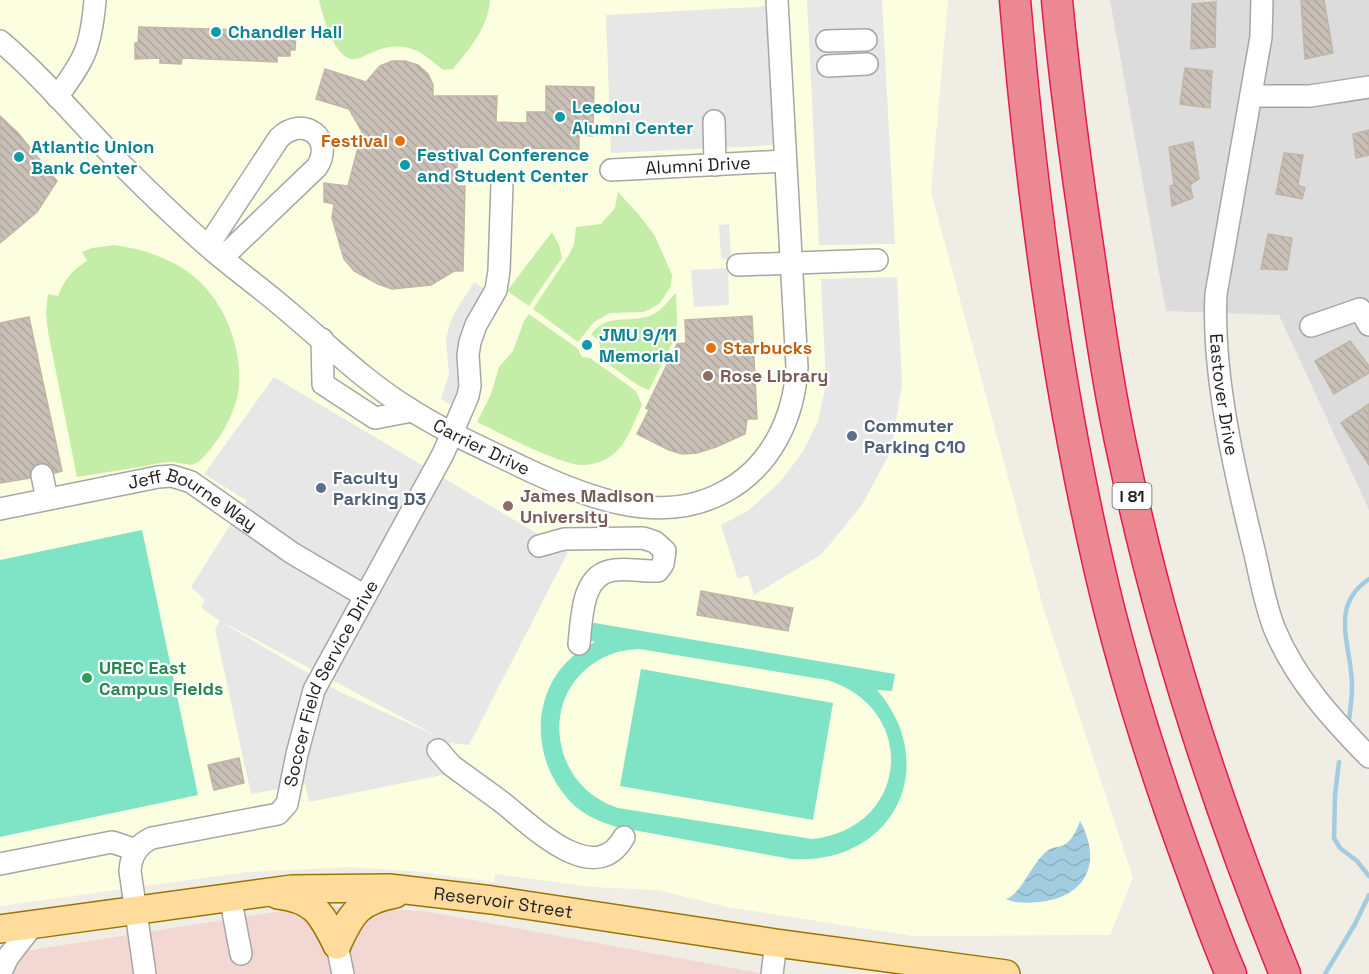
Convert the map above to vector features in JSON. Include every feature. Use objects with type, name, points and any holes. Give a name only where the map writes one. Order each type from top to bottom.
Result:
[{"type":"highway","name":"I 81","points":[[1015,0],[1026,128],[1047,291],[1092,535],[1121,653],[1146,738],[1179,836],[1231,974]]},
{"type":"highway","name":"I 81","points":[[1057,0],[1064,76],[1086,235],[1102,342],[1125,464],[1161,613],[1196,729],[1240,857],[1285,974]]},
{"type":"main road","name":"Reservoir Street","points":[[0,929],[243,894],[341,887],[412,890],[776,944],[1006,974]]},
{"type":"main road","points":[[337,945],[347,922],[361,906],[386,896],[412,890]]},
{"type":"main road","points":[[243,894],[294,897],[306,902],[324,918],[337,945]]},
{"type":"street","points":[[57,97],[86,55],[91,36],[95,0]]},
{"type":"street","name":"Carrier Drive","points":[[0,41],[124,168],[215,252],[388,395],[453,434],[562,487],[623,504],[649,508],[672,508],[717,496],[739,483],[762,462],[779,437],[789,413],[795,388],[796,367],[777,0]]},
{"type":"street","name":"Eastover Drive","points":[[1262,0],[1261,37],[1216,294],[1217,353],[1243,505],[1275,629],[1309,691],[1334,722],[1369,757]]},
{"type":"street","points":[[827,41],[866,40]]},
{"type":"street","points":[[828,66],[867,64]]},
{"type":"street","points":[[1251,96],[1302,97],[1369,87]]},
{"type":"street","points":[[714,121],[715,165]]},
{"type":"street","points":[[298,127],[309,129],[318,135],[323,157],[317,167],[215,252],[256,172],[286,131],[298,127]]},
{"type":"street","name":"Alumni Drive","points":[[611,170],[784,161]]},
{"type":"street","name":"Soccer Field Service Drive","points":[[136,850],[142,843],[152,838],[278,814],[287,804],[314,690],[453,434],[468,396],[470,342],[476,325],[496,290],[499,271],[502,184]]},
{"type":"street","points":[[738,265],[877,260]]},
{"type":"street","points":[[1311,326],[1360,309],[1369,325]]},
{"type":"street","points":[[322,339],[323,384],[375,418],[412,411]]},
{"type":"street","points":[[42,475],[47,499]]},
{"type":"street","name":"Jeff Bourne Way","points":[[0,509],[158,477],[179,478],[202,490],[292,553],[365,596]]},
{"type":"street","points":[[539,546],[564,539],[643,538],[655,542],[665,551],[663,564],[658,571],[615,570],[601,573],[591,585],[584,603],[579,644]]},
{"type":"street","points":[[438,750],[451,765],[565,850],[588,858],[602,857],[610,855],[619,848],[624,837]]},
{"type":"street","points":[[0,864],[112,842],[136,850],[130,869],[145,974]]},
{"type":"street","points":[[241,954],[243,894]]},
{"type":"street","points":[[0,973],[8,957],[33,925]]},
{"type":"street","points":[[771,974],[776,944]]},
{"type":"street","points":[[337,945],[343,974]]},
{"type":"shaded area","name":"James Madison University","points":[[0,0],[948,0],[931,192],[1042,603],[1133,878],[1110,935],[913,936],[727,907],[657,890],[592,887],[495,874],[494,882],[422,872],[350,867],[247,872],[0,906]]},
{"type":"shaded area","points":[[807,0],[882,0],[895,244],[819,245]]},
{"type":"shaded area","points":[[1110,0],[1369,0],[1369,510],[1279,315],[1166,311]]},
{"type":"shaded area","points":[[771,6],[778,145],[611,153],[606,15]]},
{"type":"shaded area","points":[[729,224],[731,259],[724,259],[721,257],[719,225]]},
{"type":"shaded area","points":[[728,268],[729,305],[694,307],[691,270]]},
{"type":"shaded area","name":"Commuter Parking C10","points":[[897,277],[902,385],[891,451],[862,505],[822,554],[754,595],[748,575],[738,579],[721,525],[749,510],[780,482],[802,453],[818,421],[825,389],[821,279]]},
{"type":"shaded area","points":[[474,282],[487,291],[461,391],[454,407],[441,399],[449,374],[446,340],[455,312]]},
{"type":"shaded area","points":[[274,377],[568,552],[469,745],[450,743],[457,772],[309,802],[305,784],[251,794],[215,629],[220,621],[202,608],[204,599],[191,587],[247,501],[204,474]],"holes":[[[228,625],[439,737],[340,692]]]},
{"type":"shaded area","points":[[314,906],[423,911],[765,974],[0,974],[0,955]]},
{"type":"green space","points":[[319,0],[490,0],[486,20],[472,45],[453,69],[443,70],[420,53],[404,47],[395,46],[378,50],[358,59],[348,58],[336,46],[331,36]]},
{"type":"green space","points":[[618,192],[655,236],[672,275],[671,286],[660,303],[651,309],[643,312],[610,313],[594,322],[578,342],[533,309],[570,253],[574,244],[576,227],[601,224],[615,208]]},
{"type":"green space","points":[[552,232],[559,245],[562,258],[529,306],[507,291]]},
{"type":"green space","points":[[115,245],[139,250],[174,263],[195,277],[213,296],[232,333],[236,347],[239,387],[225,428],[212,447],[195,464],[164,462],[77,477],[48,332],[46,313],[48,294],[58,296],[69,276],[87,261],[82,252],[92,248]]},
{"type":"green space","points":[[676,293],[676,336],[649,390],[639,386],[597,356],[600,344],[591,335],[603,323],[652,315]]},
{"type":"green space","points":[[529,314],[577,348],[582,357],[590,358],[636,391],[642,405],[629,434],[614,454],[585,465],[569,463],[528,447],[477,422],[491,394],[499,367],[513,351],[524,321]]},
{"type":"green space","name":"UREC East Campus Fields","points":[[142,530],[198,795],[0,837],[0,560]]},
{"type":"green space","points":[[589,622],[895,674],[892,691],[877,690],[896,720],[906,750],[905,779],[897,806],[880,829],[856,846],[826,857],[791,859],[617,827],[591,817],[576,807],[559,788],[548,766],[542,742],[541,718],[546,695],[557,674],[573,656],[595,642],[585,639]],"holes":[[[639,649],[827,680],[857,695],[878,716],[889,740],[891,767],[884,792],[868,814],[844,830],[812,839],[618,808],[594,796],[576,779],[565,758],[560,735],[561,712],[569,690],[584,670],[615,653]]]},
{"type":"green space","points":[[641,669],[833,703],[813,820],[620,786]]},
{"type":"water","points":[[1080,821],[1087,836],[1090,864],[1079,885],[1055,899],[1026,903],[1006,899],[1018,890],[1044,854],[1070,840]]},
{"type":"building","points":[[1301,0],[1324,0],[1333,53],[1305,59]]},
{"type":"building","points":[[1216,2],[1215,47],[1191,49],[1192,4]]},
{"type":"building","name":"Chandler Hall","points":[[139,27],[284,31],[284,28],[296,32],[295,50],[290,50],[290,56],[277,56],[277,62],[182,58],[181,64],[160,63],[160,58],[135,59],[135,43],[138,43]]},
{"type":"building","name":"Festival Conference and Student Center","points":[[392,61],[405,61],[418,65],[428,74],[433,85],[433,96],[497,96],[496,122],[527,123],[527,112],[546,112],[546,86],[594,87],[593,136],[579,135],[579,149],[457,147],[457,186],[465,186],[463,271],[454,271],[431,285],[392,289],[354,271],[344,259],[332,218],[334,204],[324,202],[324,183],[348,186],[362,132],[349,109],[316,99],[325,69],[366,82],[380,66]]},
{"type":"building","points":[[1185,68],[1212,71],[1210,108],[1180,104]]},
{"type":"building","name":"Atlantic Union Bank Center","points":[[0,116],[18,133],[57,181],[37,212],[0,243]]},
{"type":"building","points":[[1369,130],[1369,155],[1356,158],[1353,134]]},
{"type":"building","points":[[1193,142],[1199,179],[1190,185],[1193,198],[1172,206],[1170,186],[1174,185],[1169,147]]},
{"type":"building","points":[[1284,153],[1303,155],[1298,185],[1305,188],[1302,199],[1276,194]]},
{"type":"building","points":[[1268,234],[1292,238],[1287,270],[1261,269]]},
{"type":"building","name":"Rose Library","points":[[752,316],[757,419],[747,419],[745,434],[716,447],[697,453],[682,454],[637,434],[649,410],[646,408],[677,344],[686,343],[685,320]]},
{"type":"building","points":[[29,317],[62,471],[55,473],[51,466],[40,462],[33,466],[30,478],[0,483],[0,323]]},
{"type":"building","points":[[1350,341],[1369,366],[1369,373],[1334,394],[1315,361]]},
{"type":"building","points":[[1369,404],[1369,465],[1341,423]]},
{"type":"building","points":[[701,591],[793,608],[788,631],[697,615]]},
{"type":"building","points":[[239,758],[244,783],[214,790],[208,765]]},
{"type":"waterway","points":[[1349,721],[1352,688],[1345,615],[1356,590],[1369,579]]},
{"type":"waterway","points":[[1339,762],[1335,795],[1334,838],[1340,848],[1357,861],[1369,876]]},
{"type":"waterway","points":[[1325,974],[1355,924],[1369,895]]},
{"type":"place","name":"Chandler Hall","points":[[216,32]]},
{"type":"place","name":"Leeolou Alumni Center","points":[[560,117]]},
{"type":"place","name":"Festival","points":[[400,141]]},
{"type":"place","name":"Atlantic Union Bank Center","points":[[19,157]]},
{"type":"place","name":"Festival Conference and Student Center","points":[[405,165]]},
{"type":"place","name":"JMU 9/11 Memorial","points":[[587,345]]},
{"type":"place","name":"Starbucks","points":[[711,348]]},
{"type":"place","name":"Rose Library","points":[[708,376]]},
{"type":"place","name":"Commuter Parking C10","points":[[852,436]]},
{"type":"place","name":"Faculty Parking D3","points":[[321,488]]},
{"type":"place","name":"James Madison University","points":[[508,506]]},
{"type":"place","name":"UREC East Campus Fields","points":[[87,678]]}]
